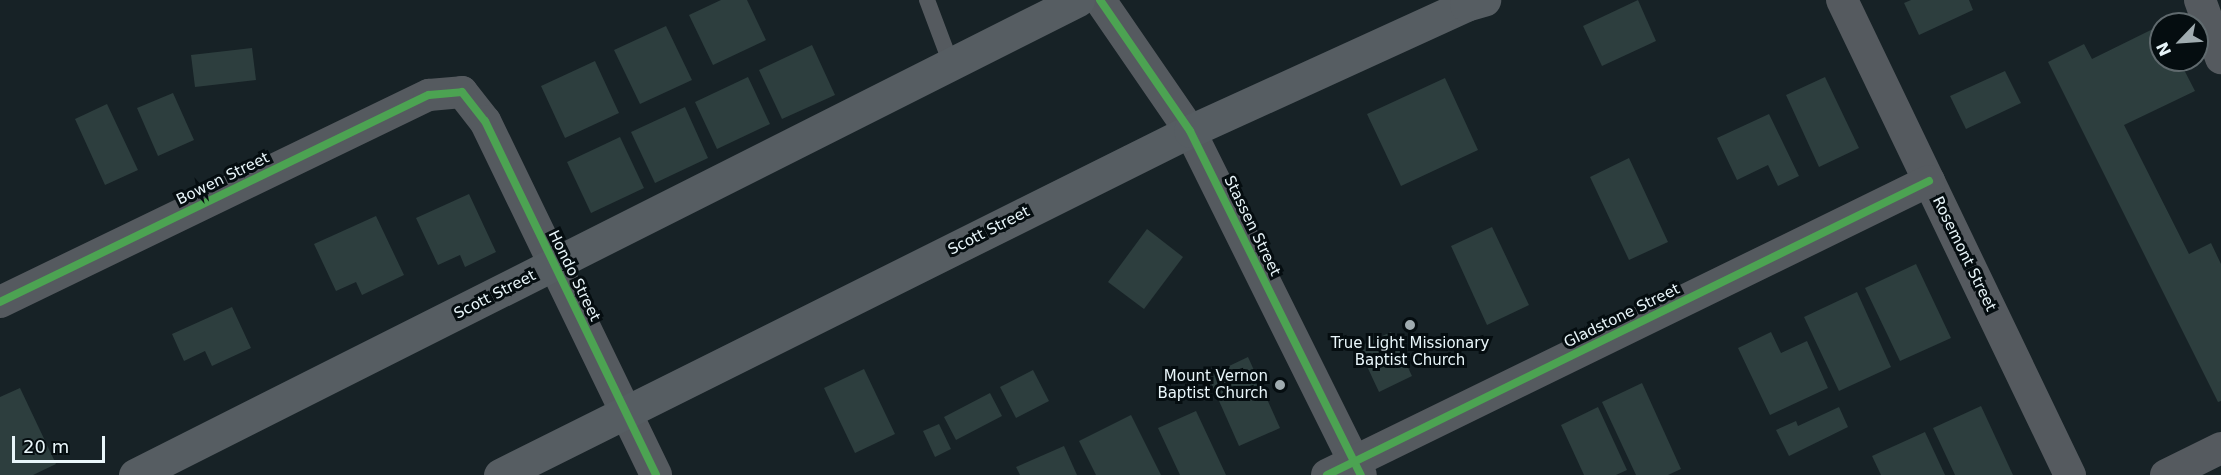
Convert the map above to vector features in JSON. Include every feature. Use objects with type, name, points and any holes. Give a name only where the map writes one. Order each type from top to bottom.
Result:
[{"type":"main road","name":"Scott Street","points":[[135,475],[554,266],[1078,0]]},
{"type":"main road","name":"Scott Street","points":[[500,475],[1190,130],[1471,2]]},
{"type":"street","name":"Stassen Street","points":[[1100,0],[1190,130],[1348,471]]},
{"type":"street","name":"Rosemont Street","points":[[1842,0],[2070,475]]},
{"type":"street","points":[[2200,0],[2221,58]]},
{"type":"street","name":"Hondo Street","points":[[462,92],[484,121],[656,475]]},
{"type":"street","name":"Bowen Street","points":[[0,302],[429,95],[462,92]]},
{"type":"street","name":"Gladstone Street","points":[[1348,471],[1929,181]]},
{"type":"street","points":[[2166,475],[2221,448]]},
{"type":"lane","points":[[927,0],[951,64]]},
{"type":"building","points":[[721,0],[747,0],[766,40],[713,65],[689,15]]},
{"type":"building","points":[[1638,0],[1656,41],[1602,66],[1583,26]]},
{"type":"building","points":[[1911,0],[1969,0],[1973,10],[1919,35],[1904,3]]},
{"type":"building","points":[[666,26],[692,80],[640,104],[614,50]]},
{"type":"building","points":[[2149,31],[2149,72],[2185,72],[2195,91],[2124,125],[2189,254],[2211,243],[2221,264],[2221,401],[2218,402],[2048,62],[2084,44],[2092,59]]},
{"type":"building","points":[[812,45],[835,95],[782,119],[759,70]]},
{"type":"building","points":[[252,48],[256,80],[195,87],[191,55]]},
{"type":"building","points":[[595,61],[619,113],[565,138],[541,86]]},
{"type":"building","points":[[2005,71],[2021,103],[1966,129],[1950,96]]},
{"type":"building","points":[[748,77],[770,124],[717,149],[695,102]]},
{"type":"building","points":[[1825,77],[1859,148],[1819,167],[1786,95]]},
{"type":"building","points":[[1445,78],[1478,150],[1401,186],[1367,114]]},
{"type":"building","points":[[173,93],[194,140],[158,156],[137,108]]},
{"type":"building","points":[[107,104],[138,170],[105,185],[75,119]]},
{"type":"building","points":[[685,107],[708,158],[655,183],[631,132]]},
{"type":"building","points":[[1769,114],[1799,176],[1778,186],[1768,165],[1737,180],[1717,138]]},
{"type":"building","points":[[620,137],[644,188],[591,213],[567,162]]},
{"type":"building","points":[[1629,158],[1668,242],[1629,260],[1590,177]]},
{"type":"building","points":[[469,194],[496,252],[465,267],[460,255],[438,265],[416,218]]},
{"type":"building","points":[[376,216],[404,275],[362,295],[356,282],[336,291],[314,244]]},
{"type":"building","points":[[1492,227],[1529,305],[1487,325],[1451,246]]},
{"type":"building","points":[[1147,229],[1183,257],[1144,309],[1108,282]]},
{"type":"building","points":[[1916,264],[1951,338],[1900,361],[1865,288]]},
{"type":"building","points":[[1857,292],[1891,367],[1839,391],[1804,317]]},
{"type":"building","points":[[232,307],[251,348],[212,366],[205,351],[184,361],[172,334]]},
{"type":"building","points":[[1391,332],[1412,376],[1379,392],[1358,347]]},
{"type":"building","points":[[1771,332],[1781,353],[1807,341],[1828,388],[1770,415],[1738,348]]},
{"type":"building","points":[[1248,357],[1280,428],[1239,446],[1208,376]]},
{"type":"building","points":[[864,369],[895,434],[855,453],[824,388]]},
{"type":"building","points":[[1033,370],[1049,401],[1016,418],[1000,387]]},
{"type":"building","points":[[1642,383],[1681,469],[1668,475],[1636,475],[1602,402]]},
{"type":"building","points":[[20,388],[56,464],[33,475],[0,475],[0,397]]},
{"type":"building","points":[[990,393],[1002,416],[956,440],[944,417]]},
{"type":"building","points":[[1981,406],[2013,475],[1955,475],[1933,428]]},
{"type":"building","points":[[1598,407],[1627,470],[1616,475],[1584,475],[1561,425]]},
{"type":"building","points":[[1839,407],[1848,427],[1789,456],[1776,430],[1796,421],[1798,426]]},
{"type":"building","points":[[1196,411],[1226,475],[1180,475],[1158,428]]},
{"type":"building","points":[[1131,415],[1161,475],[1096,475],[1079,441]]},
{"type":"building","points":[[939,424],[951,449],[935,457],[923,431]]},
{"type":"building","points":[[1925,432],[1945,475],[1881,475],[1872,456]]},
{"type":"building","points":[[1064,446],[1077,475],[1020,475],[1016,467]]},
{"type":"cycle path","points":[[1100,0],[1190,131],[1361,475]]},
{"type":"cycle path","points":[[0,302],[429,95],[462,92],[485,121],[656,475]]},
{"type":"cycle path","points":[[1327,475],[1929,181]]},
{"type":"place","name":"True Light Missionary Baptist Church","points":[[1410,325]]},
{"type":"place","name":"Mount Vernon Baptist Church","points":[[1280,385]]}]
